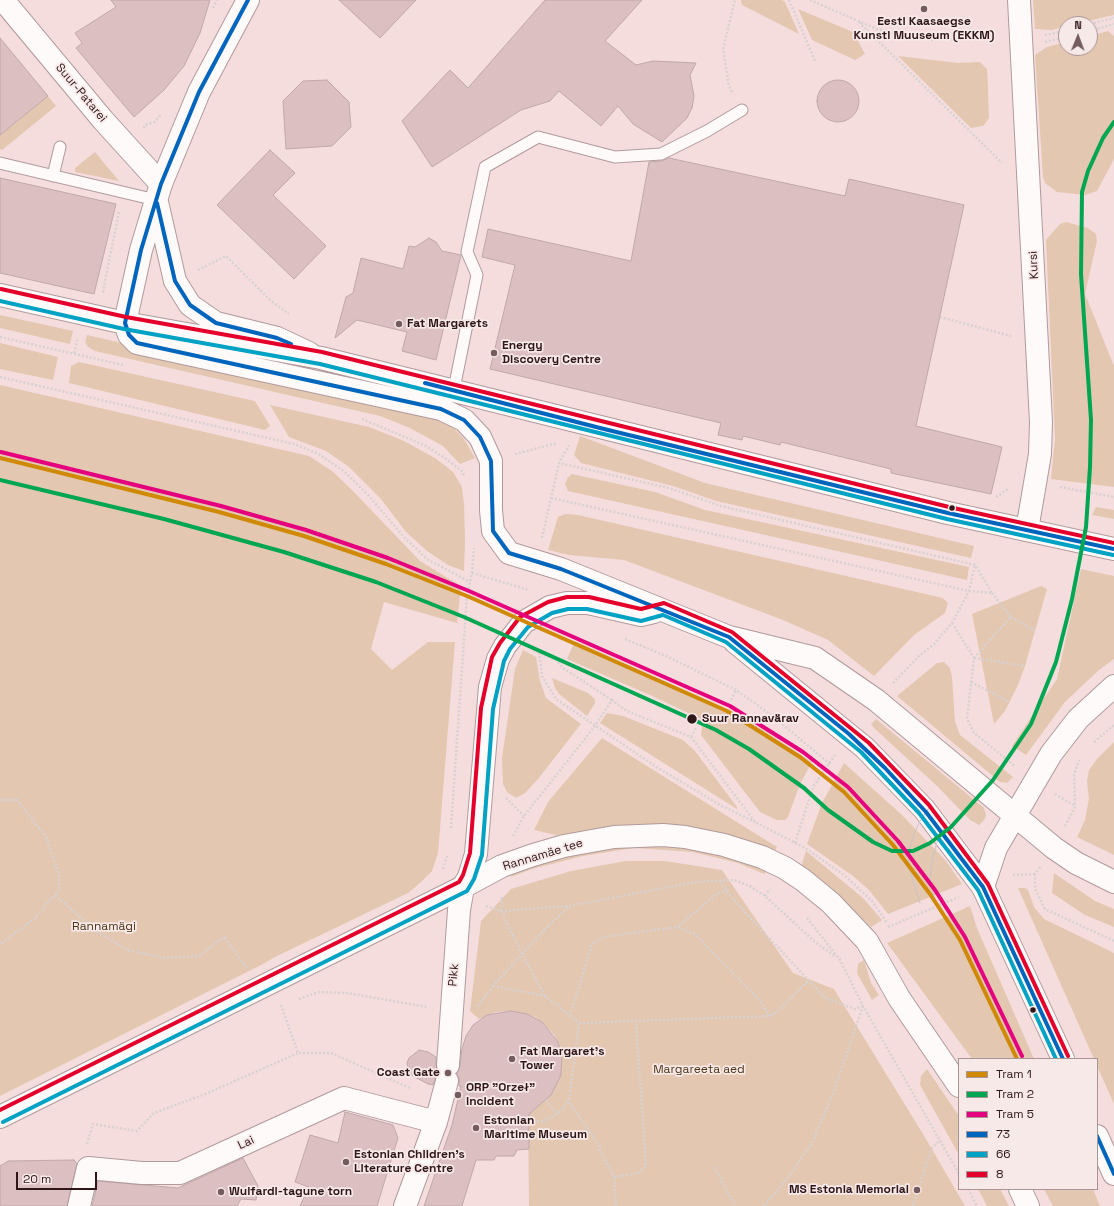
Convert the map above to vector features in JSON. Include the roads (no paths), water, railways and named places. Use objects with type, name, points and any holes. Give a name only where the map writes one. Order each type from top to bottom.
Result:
[{"type":"main road","name":"Suur-Patarei","points":[[3,0],[103,120],[159,192]]},
{"type":"main road","points":[[248,0],[199,92],[159,192],[141,250],[125,324],[129,335],[137,343],[441,409],[464,420],[480,437],[492,461],[491,510],[493,531],[509,553],[561,569],[729,637],[815,658],[876,700],[1054,848],[1076,863],[1114,882]]},
{"type":"main road","name":"Kursi","points":[[1019,0],[1041,422],[1040,454],[1027,530]]},
{"type":"main road","points":[[159,192],[175,281],[190,305],[216,323],[277,338],[321,358]]},
{"type":"main road","points":[[0,295],[125,324],[321,358],[454,389],[577,422],[940,511],[1114,548]]},
{"type":"main road","points":[[463,886],[469,877],[476,854],[487,708],[498,660],[505,646],[524,622],[550,607],[567,603],[588,603],[641,615],[663,609]]},
{"type":"main road","points":[[729,637],[870,753],[925,811],[983,887],[1063,1058]]},
{"type":"main road","points":[[983,887],[996,848],[1051,754],[1078,719],[1114,686]]},
{"type":"main road","name":"Rannamäe tee","points":[[0,1118],[502,866],[533,855],[576,843],[614,837],[663,835],[685,837],[724,845],[762,857],[785,868],[803,880],[831,903],[867,941],[900,998],[958,1085]]},
{"type":"main road","name":"Pikk","points":[[405,1206],[436,1122],[447,1073],[459,910],[463,886]]},
{"type":"main road","name":"Lai","points":[[79,1206],[88,1168],[142,1173],[180,1174],[344,1098],[436,1122]]},
{"type":"main road","points":[[1098,1138],[1114,1174]]},
{"type":"main road","points":[[1020,1190],[1028,1206]]},
{"type":"lane","points":[[454,389],[477,275],[467,252],[485,167],[538,138],[615,157],[661,154],[707,131],[742,110]]},
{"type":"lane","points":[[54,176],[60,147]]},
{"type":"lane","points":[[0,164],[54,176],[159,192]]},
{"type":"tram line","name":"2","points":[[0,480],[164,519],[284,552],[376,582],[464,617],[716,730],[749,749],[804,788],[828,810],[873,842],[892,851],[913,851],[930,843],[951,827],[993,780],[1031,724],[1056,662],[1072,599],[1086,527],[1090,467],[1091,420],[1081,274],[1082,192],[1088,171],[1103,138],[1114,122]]},
{"type":"tram line","name":"5","points":[[1,452],[221,506],[306,530],[388,558],[469,591],[730,706],[803,752],[848,787],[898,841],[935,890],[965,937],[1022,1056]]},
{"type":"tram line","name":"1","points":[[0,458],[219,512],[304,536],[386,564],[467,596],[727,711],[800,757],[844,792],[893,845],[930,894],[960,940],[1017,1058]]},
{"type":"tram line","points":[[920,903],[908,865],[909,852],[914,834],[920,821],[931,805]]},
{"type":"tram line","points":[[935,901],[930,877],[933,857],[938,839],[947,823]]},
{"type":"place","name":"Eesti Kaasaegse Kunsti Muuseum (EKKM)","points":[[924,9]]},
{"type":"place","name":"Fat Margarets","points":[[399,324]]},
{"type":"place","name":"Energy Discovery Centre","points":[[494,353]]},
{"type":"place","name":"Suur Rannavärav","points":[[692,719]]},
{"type":"place","name":"Fat Margaret's Tower","points":[[512,1059]]},
{"type":"place","name":"Coast Gate","points":[[448,1073]]},
{"type":"place","name":"ORP \"Orzeł\" incident","points":[[458,1095]]},
{"type":"place","name":"Estonian Maritime Museum","points":[[476,1128]]},
{"type":"place","name":"Estonian Children's Literature Centre","points":[[346,1162]]},
{"type":"place","name":"MS Estonia Memorial","points":[[917,1190]]},
{"type":"place","name":"Wulfardi-tagune torn","points":[[221,1192]]},
{"type":"park label","name":"Rannamägi","points":[[104,927]]},
{"type":"park label","name":"Margareeta aed","points":[[699,1070]]}]
